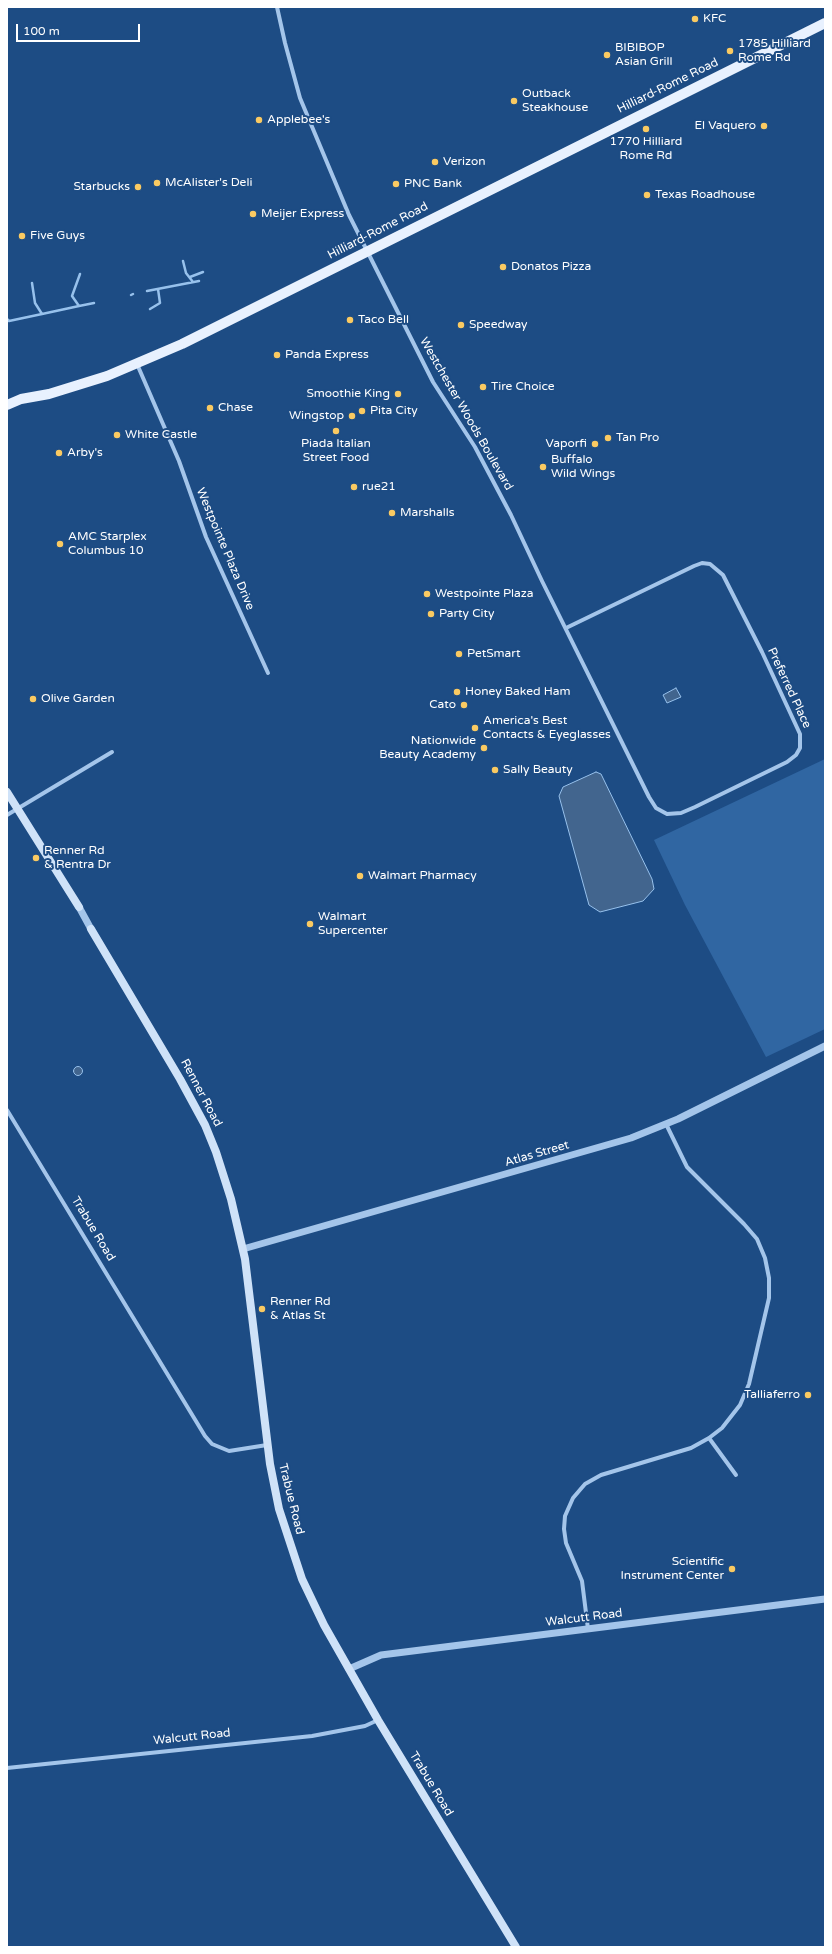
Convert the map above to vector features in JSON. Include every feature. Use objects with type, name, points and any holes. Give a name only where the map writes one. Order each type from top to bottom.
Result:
[{"type":"main road","name":"Hilliard-Rome Road","points":[[7,405],[21,399],[76,387],[137,364],[182,344],[825,23]]},
{"type":"main road","name":"Hilliard-Rome Road","points":[[7,397],[21,399]]},
{"type":"main road","name":"Renner Road","points":[[7,792],[79,907]]},
{"type":"main road","name":"Renner Road","points":[[91,929],[180,1078],[205,1125],[231,1199],[243,1249],[267,1445]]},
{"type":"main road","name":"Trabue Road","points":[[267,1445],[279,1509],[293,1555],[321,1619],[378,1720],[516,1947]]},
{"type":"street","name":"Westchester Woods Boulevard","points":[[277,7],[300,98],[336,186],[433,382],[484,463],[566,628]]},
{"type":"street","name":"Westpointe Plaza Drive","points":[[137,364],[179,461],[208,541],[268,673]]},
{"type":"street","name":"Preferred Place","points":[[702,563],[710,564],[723,575],[762,652],[800,734],[800,748],[796,755],[780,766],[681,813],[667,814],[656,808],[649,797],[566,628],[694,566],[702,563]]},
{"type":"street","points":[[7,815],[112,752]]},
{"type":"street","name":"Renner Road","points":[[79,907],[91,929]]},
{"type":"street","name":"Atlas Street","points":[[243,1249],[631,1138],[666,1124],[825,1046]]},
{"type":"street","name":"Trabue Road","points":[[7,1110],[205,1436],[212,1444],[229,1451],[267,1445]]},
{"type":"street","points":[[588,1629],[582,1582],[564,1533],[565,1516],[573,1498],[584,1484],[600,1475],[691,1448],[709,1438],[722,1428],[740,1405],[749,1384],[769,1298],[769,1278],[765,1258],[757,1240],[744,1224],[687,1167],[666,1124]]},
{"type":"street","points":[[709,1438],[736,1475]]},
{"type":"street","name":"Walcutt Road","points":[[349,1669],[381,1655],[825,1599]]},
{"type":"street","name":"Walcutt Road","points":[[7,1768],[312,1736],[365,1726],[378,1720]]},
{"type":"shaded area","points":[[676,688],[681,697],[667,703],[663,695]]},
{"type":"shaded area","points":[[825,759],[825,1029],[766,1057],[685,905],[654,840]]},
{"type":"shaded area","points":[[596,772],[601,774],[652,879],[654,889],[643,901],[600,912],[589,905],[559,796],[563,787]]},
{"type":"shaded area","points":[[78,1066],[83,1071],[78,1076],[73,1071]]},
{"type":"waterway","points":[[183,261],[186,273],[193,282]]},
{"type":"waterway","points":[[190,277],[203,272]]},
{"type":"waterway","points":[[80,274],[72,296],[79,306],[94,303]]},
{"type":"waterway","points":[[147,291],[199,281]]},
{"type":"waterway","points":[[32,283],[35,303],[42,314],[79,306]]},
{"type":"waterway","points":[[150,309],[160,303],[158,289]]},
{"type":"waterway","points":[[7,319],[9,321],[42,314]]},
{"type":"place","name":"KFC","points":[[695,19]]},
{"type":"place","name":"1785 Hilliard Rome Rd","points":[[730,51]]},
{"type":"place","name":"BIBIBOP Asian Grill","points":[[607,55]]},
{"type":"place","name":"Outback Steakhouse","points":[[514,101]]},
{"type":"place","name":"Applebee's","points":[[259,120]]},
{"type":"place","name":"El Vaquero","points":[[764,126]]},
{"type":"place","name":"1770 Hilliard Rome Rd","points":[[646,129]]},
{"type":"place","name":"Verizon","points":[[435,162]]},
{"type":"place","name":"McAlister's Deli","points":[[157,183]]},
{"type":"place","name":"PNC Bank","points":[[396,184]]},
{"type":"place","name":"Starbucks","points":[[138,187]]},
{"type":"place","name":"Texas Roadhouse","points":[[647,195]]},
{"type":"place","name":"Meijer Express","points":[[253,214]]},
{"type":"place","name":"Five Guys","points":[[22,236]]},
{"type":"place","name":"Donatos Pizza","points":[[503,267]]},
{"type":"place","name":"Taco Bell","points":[[350,320]]},
{"type":"place","name":"Speedway","points":[[461,325]]},
{"type":"place","name":"Panda Express","points":[[277,355]]},
{"type":"place","name":"Tire Choice","points":[[483,387]]},
{"type":"place","name":"Smoothie King","points":[[398,394]]},
{"type":"place","name":"Chase","points":[[210,408]]},
{"type":"place","name":"Pita City","points":[[362,411]]},
{"type":"place","name":"Wingstop","points":[[352,416]]},
{"type":"place","name":"Piada Italian Street Food","points":[[336,431]]},
{"type":"place","name":"White Castle","points":[[117,435]]},
{"type":"place","name":"Tan Pro","points":[[608,438]]},
{"type":"place","name":"Vaporfi","points":[[595,444]]},
{"type":"place","name":"Arby's","points":[[59,453]]},
{"type":"place","name":"Buffalo Wild Wings","points":[[543,467]]},
{"type":"place","name":"rue21","points":[[354,487]]},
{"type":"place","name":"Marshalls","points":[[392,513]]},
{"type":"place","name":"AMC Starplex Columbus 10","points":[[60,544]]},
{"type":"place","name":"Westpointe Plaza","points":[[427,594]]},
{"type":"place","name":"Party City","points":[[431,614]]},
{"type":"place","name":"PetSmart","points":[[459,654]]},
{"type":"place","name":"Honey Baked Ham","points":[[457,692]]},
{"type":"place","name":"Olive Garden","points":[[33,699]]},
{"type":"place","name":"Cato","points":[[464,705]]},
{"type":"place","name":"America's Best Contacts & Eyeglasses","points":[[475,728]]},
{"type":"place","name":"Nationwide Beauty Academy","points":[[484,748]]},
{"type":"place","name":"Sally Beauty","points":[[495,770]]},
{"type":"place","name":"Renner Rd & Rentra Dr","points":[[36,858]]},
{"type":"place","name":"Walmart Pharmacy","points":[[360,876]]},
{"type":"place","name":"Walmart Supercenter","points":[[310,924]]},
{"type":"place","name":"Renner Rd & Atlas St","points":[[262,1309]]},
{"type":"place","name":"Talliaferro","points":[[808,1395]]},
{"type":"place","name":"Scientific Instrument Center","points":[[732,1569]]}]
